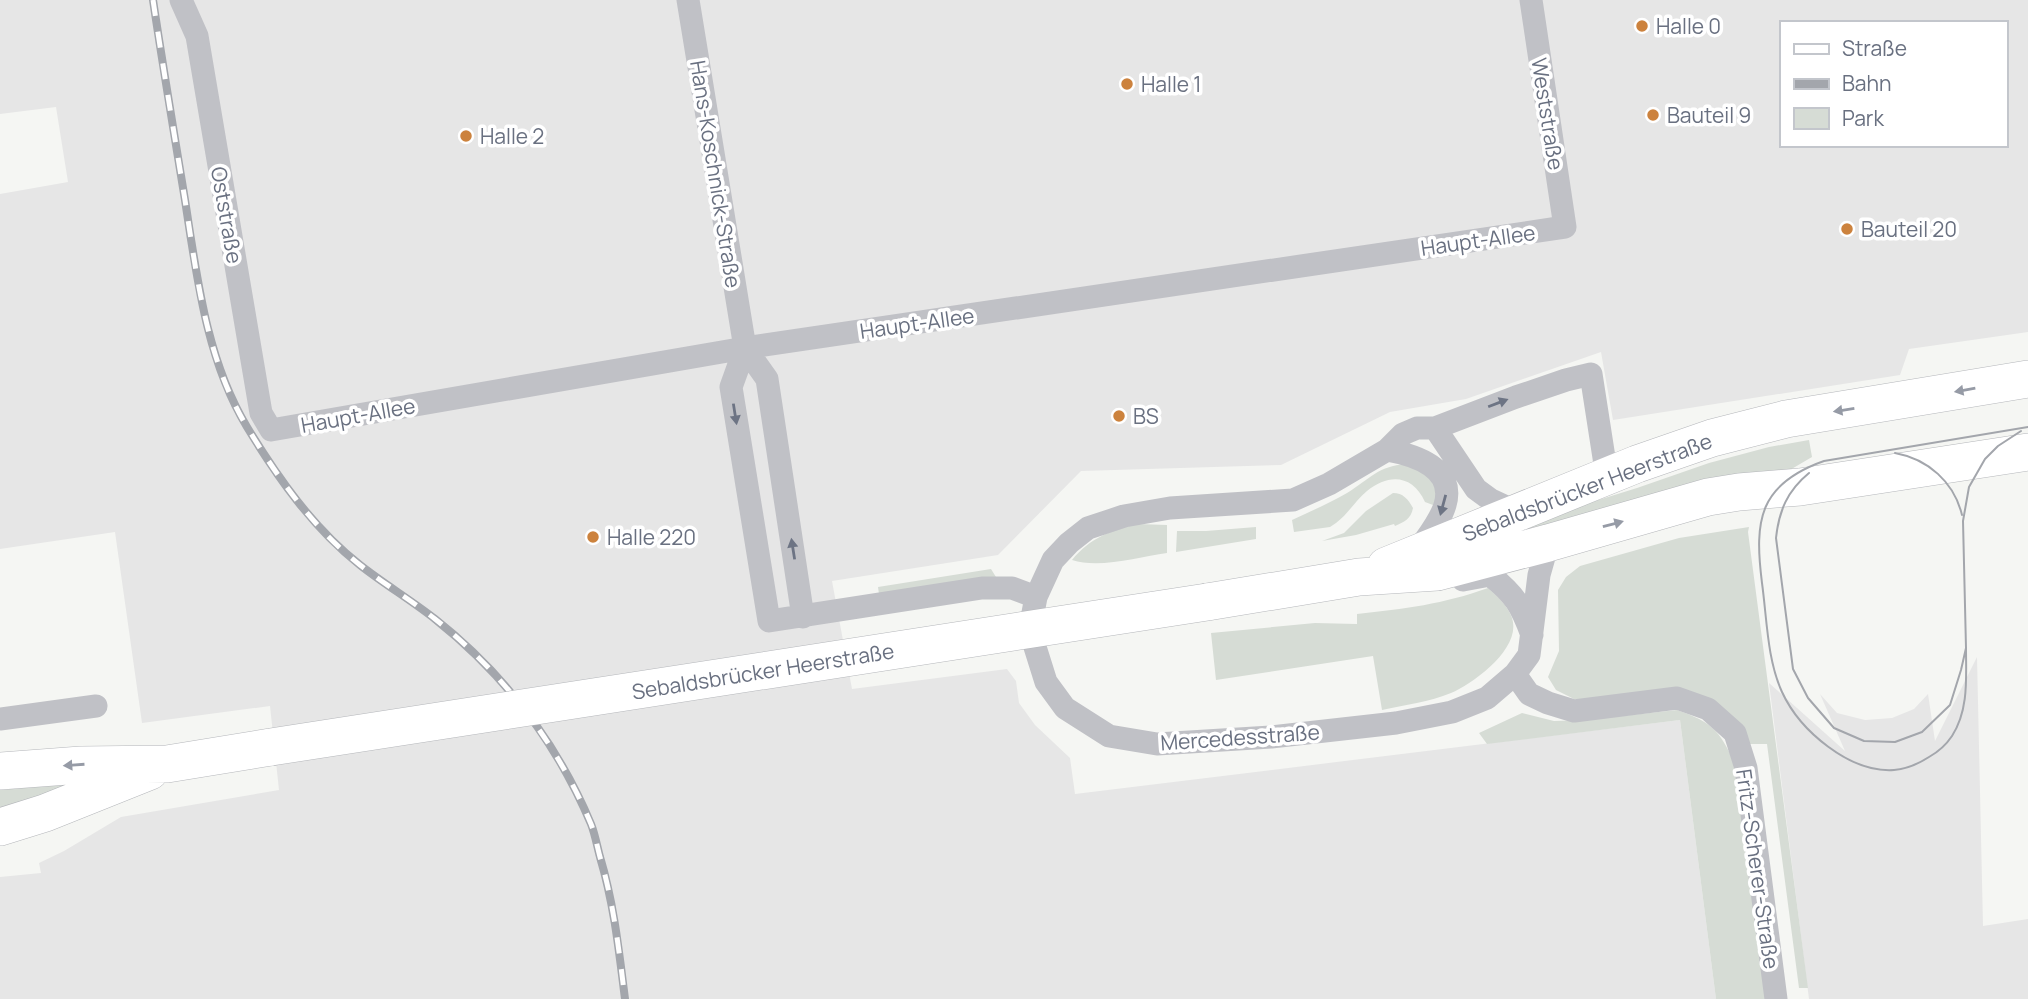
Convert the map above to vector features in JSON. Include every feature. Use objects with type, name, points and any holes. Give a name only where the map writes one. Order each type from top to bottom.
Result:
[{"type":"main road","name":"Sebaldsbrücker Heerstraße","points":[[1427,562],[1519,513],[1637,464],[1712,438],[1786,419],[2028,379]]},
{"type":"main road","name":"Sebaldsbrücker Heerstraße","points":[[0,771],[81,765],[167,764],[1207,602],[1548,543],[1708,497],[1800,487],[2028,452]]},
{"type":"main road","name":"Sebaldsbrücker Heerstraße","points":[[0,827],[44,813],[167,764]]},
{"type":"street","name":"Oststraße","points":[[181,0],[197,36],[261,413],[271,430]]},
{"type":"street","name":"Hans-Koschnick-Straße","points":[[688,0],[745,348],[767,379],[803,617],[769,621],[731,387],[745,348]]},
{"type":"street","name":"Weststraße","points":[[1531,0],[1565,227]]},
{"type":"street","name":"Haupt-Allee","points":[[271,430],[745,348],[1565,227]]},
{"type":"street","name":"Mercedesstraße","points":[[1548,543],[1539,575],[1530,655],[1515,674],[1487,698],[1452,712],[1396,723],[1271,737],[1157,744],[1109,736],[1065,708],[1046,682],[1035,647],[1032,618],[1036,597],[1053,560],[1088,528],[1124,516],[1170,508],[1293,500],[1329,484],[1387,450],[1403,434],[1417,428],[1435,428],[1566,380],[1591,374],[1607,477]]},
{"type":"street","points":[[1435,428],[1476,489],[1491,500],[1519,513]]},
{"type":"street","points":[[1387,450],[1410,454],[1435,467],[1446,485],[1446,504],[1427,562],[1451,582],[1490,575],[1509,590],[1524,614],[1533,638]]},
{"type":"street","points":[[803,617],[982,588],[1012,588],[1036,597]]},
{"type":"street","name":"Fritz-Scherer-Straße","points":[[1515,674],[1529,694],[1548,704],[1574,711],[1677,698],[1707,709],[1735,733],[1746,768],[1776,999]]},
{"type":"street","points":[[0,719],[96,706]]},
{"type":"shaded area","points":[[0,0],[2028,0],[2028,332],[1909,349],[1900,375],[1613,420],[1601,352],[1466,399],[1390,412],[1281,465],[1081,471],[998,555],[832,581],[852,689],[1007,669],[1016,681],[1019,703],[1035,725],[1070,758],[1075,794],[1680,720],[1716,999],[0,999],[0,877],[41,873],[39,863],[121,817],[279,790],[270,706],[142,723],[115,532],[0,549],[0,194],[68,182],[56,107],[0,114]]},
{"type":"shaded area","points":[[1977,657],[1983,926],[2028,919],[2028,999],[1809,999],[1769,683],[1845,751],[1820,694],[1837,713],[1865,720],[1892,718],[1914,709],[1928,694],[1935,741]]},
{"type":"green space","points":[[1809,440],[1812,457],[1783,474],[1520,538],[1484,540],[1709,463],[1769,447]]},
{"type":"green space","points":[[1406,464],[1419,470],[1435,485],[1437,491],[1433,505],[1425,502],[1414,486],[1392,479],[1367,491],[1330,527],[1294,532],[1292,520],[1341,497],[1381,470]]},
{"type":"green space","points":[[1393,493],[1405,497],[1413,508],[1411,515],[1404,521],[1395,526],[1394,524],[1322,541],[1344,533],[1366,511]]},
{"type":"green space","points":[[1138,524],[1167,525],[1167,553],[1107,563],[1072,560],[1086,546],[1102,536]]},
{"type":"green space","points":[[1256,527],[1256,539],[1176,552],[1177,531]]},
{"type":"green space","points":[[1749,527],[1808,988],[1799,988],[1767,744],[1748,744],[1716,703],[1574,699],[1556,690],[1548,677],[1559,651],[1558,590],[1566,577],[1580,566],[1679,538]]},
{"type":"green space","points":[[991,569],[996,577],[879,594],[878,587]]},
{"type":"green space","points":[[1488,588],[1502,602],[1512,618],[1510,641],[1483,673],[1443,696],[1382,710],[1373,656],[1216,680],[1211,633],[1315,623],[1357,624],[1357,614],[1424,605]]},
{"type":"green space","points":[[1677,710],[1713,728],[1734,762],[1767,999],[1716,999],[1680,720],[1487,744],[1479,733],[1522,713],[1554,721]]},
{"type":"green space","points":[[78,782],[0,818],[0,790]]},
{"type":"tram line","points":[[1966,648],[1964,704],[1957,726],[1942,748],[1917,764],[1894,770],[1860,765],[1844,757],[1828,747],[1801,721],[1790,707],[1777,679],[1770,653],[1762,583],[1759,541],[1761,523],[1774,493],[1786,481],[1802,470],[1824,461],[2028,427]]},
{"type":"tram line","points":[[1809,473],[1785,502],[1776,538],[1793,669],[1808,698],[1834,728],[1864,741],[1895,742],[1922,732],[1950,705],[1966,648],[1963,521],[1969,487],[1985,459],[1998,446],[2021,431]]},
{"type":"tram line","points":[[1895,453],[1918,461],[1938,474],[1953,492],[1962,515]]},
{"type":"railway","points":[[153,0],[199,288],[213,346],[233,401],[271,465],[312,519],[360,565],[460,640],[505,686],[545,738],[562,765],[594,832],[612,910],[625,999]]},
{"type":"place","name":"Halle 0","points":[[1642,26]]},
{"type":"place","name":"Halle 1","points":[[1127,84]]},
{"type":"place","name":"Bauteil 9","points":[[1653,115]]},
{"type":"place","name":"Halle 2","points":[[466,136]]},
{"type":"place","name":"Bauteil 20","points":[[1847,229]]},
{"type":"place","name":"BS","points":[[1119,416]]},
{"type":"place","name":"Halle 220","points":[[593,537]]}]
